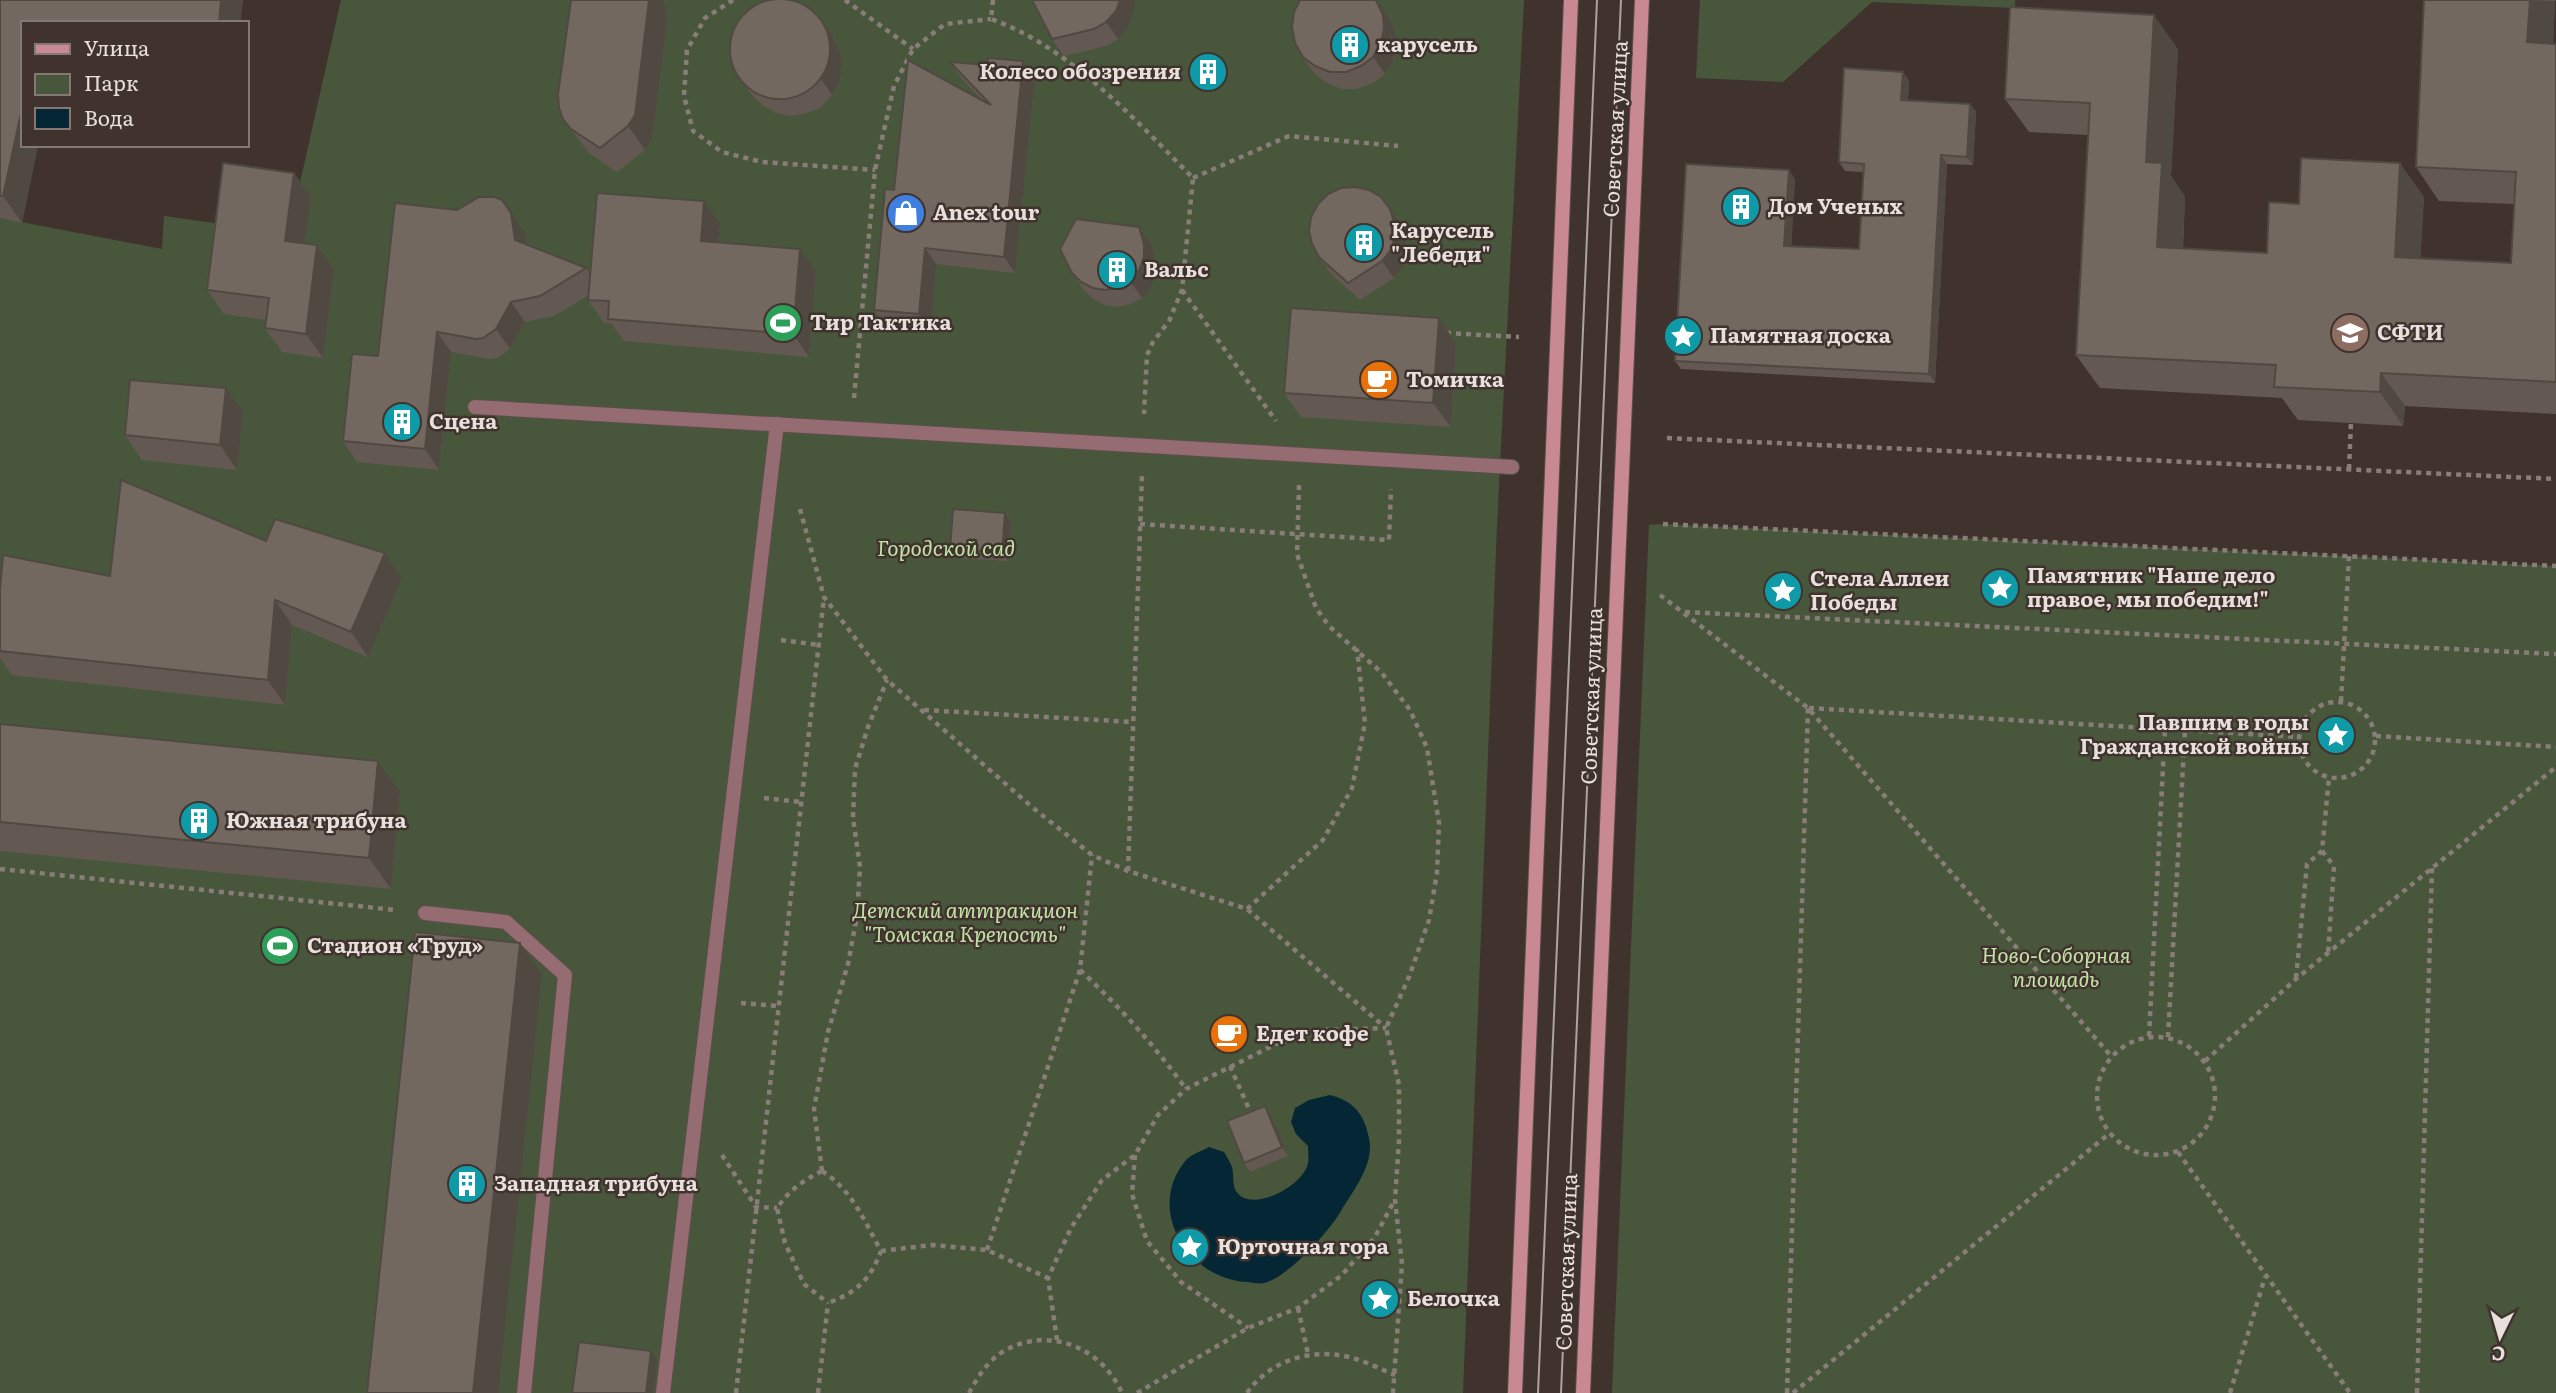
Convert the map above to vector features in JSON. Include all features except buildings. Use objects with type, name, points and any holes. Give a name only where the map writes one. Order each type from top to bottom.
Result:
[{"type":"street","points":[[1515,1393],[1571,0]]},
{"type":"street","name":"Советская улица","points":[[1583,1393],[1642,0]]},
{"type":"street","points":[[475,407],[1512,467]]},
{"type":"street","points":[[663,1393],[777,424]]},
{"type":"street","points":[[425,913],[506,922],[565,975],[524,1393]]},
{"type":"path","points":[[733,0],[705,18],[687,50],[684,96],[693,131],[722,152],[762,162],[875,170]]},
{"type":"path","points":[[845,0],[913,49]]},
{"type":"path","points":[[991,19],[993,0]]},
{"type":"path","points":[[852,429],[875,170],[894,86],[913,49],[945,24],[991,19],[1016,28],[1085,75],[1114,99],[1193,178]]},
{"type":"path","points":[[1193,178],[1289,136],[1398,146]]},
{"type":"path","points":[[1128,871],[1147,355],[1169,321],[1182,289],[1193,178]]},
{"type":"path","points":[[1182,289],[1300,455],[1297,554],[1316,608],[1329,626],[1381,672],[1410,710],[1427,748],[1439,823],[1437,873],[1429,920],[1409,977],[1386,1028]]},
{"type":"path","points":[[1438,332],[1519,337]]},
{"type":"path","points":[[2349,469],[2351,422]]},
{"type":"path","points":[[1667,438],[2556,479]]},
{"type":"path","points":[[1140,524],[1388,540],[1393,460]]},
{"type":"path","points":[[736,1393],[824,597],[799,504]]},
{"type":"path","points":[[1663,524],[2556,566]]},
{"type":"path","points":[[2341,701],[2349,556]]},
{"type":"path","points":[[1660,595],[1808,708],[2111,1056]]},
{"type":"path","points":[[824,597],[887,680],[1032,807],[1092,855],[1128,871],[1247,909],[1386,1028],[1399,1085],[1395,1200],[1402,1264],[1393,1393]]},
{"type":"path","points":[[1685,612],[2556,653]]},
{"type":"path","points":[[1247,909],[1323,840],[1352,788],[1365,723],[1357,649]]},
{"type":"path","points":[[822,1171],[814,1109],[828,1032],[848,964],[857,916],[860,867],[853,818],[855,769],[887,680]]},
{"type":"path","points":[[2341,701],[2364,712],[2372,722],[2376,736],[2371,759],[2353,775],[2341,778],[2329,777],[2309,767],[2299,748],[2302,725],[2317,706],[2341,701]]},
{"type":"path","points":[[1808,708],[2299,737]]},
{"type":"path","points":[[1787,1393],[1808,708]]},
{"type":"path","points":[[922,710],[1133,722]]},
{"type":"path","points":[[2149,1036],[2165,729]]},
{"type":"path","points":[[2168,1037],[2185,730]]},
{"type":"path","points":[[2376,736],[2556,747]]},
{"type":"path","points":[[2205,1061],[2296,979],[2556,767]]},
{"type":"path","points":[[2296,979],[2307,864],[2322,851],[2329,777]]},
{"type":"path","points":[[2322,851],[2334,866],[2328,954]]},
{"type":"path","points":[[987,1250],[1080,970],[1092,855]]},
{"type":"path","points":[[2417,1393],[2432,867]]},
{"type":"path","points":[[0,869],[425,913]]},
{"type":"path","points":[[1080,970],[1113,1000],[1154,1045],[1186,1089]]},
{"type":"path","points":[[710,999],[778,1006]]},
{"type":"path","points":[[1057,1340],[1048,1278],[1071,1228],[1102,1180],[1135,1155],[1158,1115],[1186,1089],[1276,1044],[1322,1030],[1386,1028]]},
{"type":"path","points":[[2149,1036],[2168,1037],[2194,1050],[2205,1061],[2213,1077],[2216,1095],[2214,1113],[2206,1130],[2178,1152],[2157,1155],[2136,1152],[2118,1141],[2101,1119],[2097,1095],[2102,1071],[2111,1056],[2135,1040],[2149,1036]]},
{"type":"path","points":[[1230,1066],[1254,1122]]},
{"type":"path","points":[[696,1116],[756,1207]]},
{"type":"path","points":[[1793,1393],[2110,1133]]},
{"type":"path","points":[[2178,1152],[2350,1393]]},
{"type":"path","points":[[1135,1155],[1132,1194],[1147,1241],[1181,1282],[1248,1328]]},
{"type":"path","points":[[822,1171],[802,1180],[777,1208],[785,1243],[804,1284],[828,1303]]},
{"type":"path","points":[[822,1171],[837,1180],[852,1197],[881,1251]]},
{"type":"path","points":[[1137,1393],[1248,1328],[1298,1308],[1342,1275],[1375,1237],[1395,1200]]},
{"type":"path","points":[[756,1207],[777,1208]]},
{"type":"path","points":[[881,1251],[932,1245],[987,1250],[1048,1278]]},
{"type":"path","points":[[828,1303],[850,1295],[873,1270],[881,1251]]},
{"type":"path","points":[[2230,1393],[2265,1276]]},
{"type":"path","points":[[818,1393],[828,1303]]},
{"type":"path","points":[[1298,1308],[1307,1354]]},
{"type":"path","points":[[970,1393],[983,1370],[1003,1352],[1029,1342],[1057,1340],[1080,1347],[1100,1360],[1116,1378],[1122,1393]]},
{"type":"path","points":[[1247,1393],[1275,1366],[1307,1354],[1349,1357],[1395,1375]]},
{"type":"green space","name":"Городской сад","points":[[341,0],[1524,0],[1497,524],[1463,1393],[0,1393],[0,218],[162,249],[164,216],[235,226],[297,196]]},
{"type":"green space","points":[[1700,0],[2015,0],[2015,8],[1872,2],[1783,82],[1696,78]]},
{"type":"green space","name":"Ново-Соборная площадь","points":[[1649,525],[2556,566],[2556,1393],[1612,1393]]},
{"type":"water","points":[[1330,1095],[1346,1101],[1361,1115],[1370,1148],[1362,1177],[1335,1220],[1317,1242],[1284,1273],[1264,1283],[1227,1278],[1208,1269],[1191,1256],[1179,1239],[1172,1220],[1170,1200],[1174,1180],[1186,1160],[1209,1147],[1224,1152],[1232,1167],[1234,1187],[1238,1194],[1250,1200],[1270,1197],[1299,1179],[1308,1163],[1308,1146],[1296,1134],[1291,1122],[1295,1108],[1309,1100]]},
{"type":"tram line","points":[[1538,1393],[1597,0]]},
{"type":"tram line","points":[[1561,1393],[1621,0]]},
{"type":"place","name":"карусель","points":[[1350,45]]},
{"type":"place","name":"Колесо обозрения","points":[[1208,72]]},
{"type":"place","name":"Дом Ученых","points":[[1741,207]]},
{"type":"place","name":"Anex tour","points":[[906,213]]},
{"type":"place","name":"Карусель \"Лебеди\"","points":[[1364,243]]},
{"type":"place","name":"Вальс","points":[[1117,270]]},
{"type":"place","name":"Тир Тактика","points":[[783,323]]},
{"type":"place","name":"СФТИ","points":[[2350,333]]},
{"type":"place","name":"Памятная доска","points":[[1683,336]]},
{"type":"place","name":"Томичка","points":[[1379,380]]},
{"type":"place","name":"Сцена","points":[[402,422]]},
{"type":"place","name":"Памятник \"Наше дело правое, мы победим!\"","points":[[2000,588]]},
{"type":"place","name":"Стела Аллеи Победы","points":[[1783,591]]},
{"type":"place","name":"Павшим в годы Гражданской войны","points":[[2336,735]]},
{"type":"place","name":"Южная трибуна","points":[[199,821]]},
{"type":"place","name":"Стадион «Труд»","points":[[280,946]]},
{"type":"place","name":"Едет кофе","points":[[1229,1034]]},
{"type":"place","name":"Западная трибуна","points":[[467,1184]]},
{"type":"place","name":"Юрточная гора","points":[[1190,1247]]},
{"type":"place","name":"Белочка","points":[[1380,1299]]},
{"type":"park label","name":"Детский аттракцион \"Томская Крепость\"","points":[[965,923]]}]
